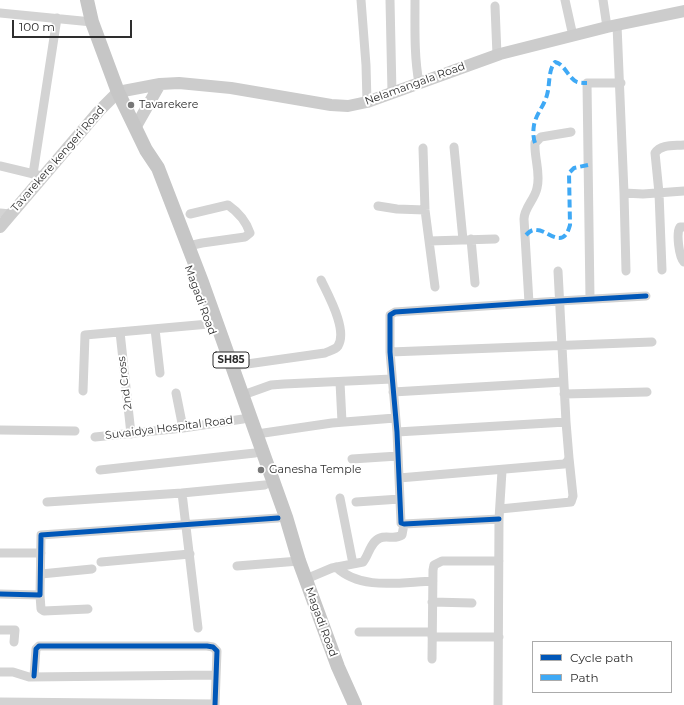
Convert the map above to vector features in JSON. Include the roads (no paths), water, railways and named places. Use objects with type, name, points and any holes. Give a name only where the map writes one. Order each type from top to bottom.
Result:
[{"type":"main road","name":"Magadi Road","points":[[87,0],[92,22],[118,92],[146,150],[150,169],[188,246],[257,434],[286,517],[299,561],[338,668],[355,705]]},
{"type":"main road","name":"Nelamangala Road","points":[[118,92],[160,84],[180,83],[231,88],[331,106],[348,106],[367,102],[497,56],[612,26],[684,11]]},
{"type":"main road","points":[[135,128],[160,84]]},
{"type":"main road","name":"Tavarekere kengeri Road","points":[[0,227],[5,214],[38,175],[118,92]]},
{"type":"main road","name":"Magadi Road","points":[[168,206],[255,452],[265,485],[278,518],[291,538]]},
{"type":"street","points":[[361,0],[367,102]]},
{"type":"street","points":[[390,0],[392,93]]},
{"type":"street","points":[[416,0],[415,52],[419,83]]},
{"type":"street","points":[[565,0],[573,36]]},
{"type":"street","points":[[603,0],[612,26],[621,83],[621,133],[626,270]]},
{"type":"street","points":[[495,6],[497,56]]},
{"type":"street","points":[[0,13],[92,22]]},
{"type":"street","points":[[0,166],[38,175],[57,18]]},
{"type":"street","points":[[590,299],[587,83],[621,83]]},
{"type":"street","points":[[529,303],[524,220],[525,212],[538,187],[539,180],[535,143],[541,137],[570,132]]},
{"type":"street","points":[[662,270],[659,193],[655,154],[658,149],[663,147],[684,145]]},
{"type":"street","points":[[454,147],[467,240],[475,283]]},
{"type":"street","points":[[423,148],[425,210],[435,287]]},
{"type":"street","points":[[624,193],[643,194],[684,191]]},
{"type":"street","points":[[188,246],[245,237],[250,233],[247,225],[236,210],[228,205],[190,214]]},
{"type":"street","points":[[378,206],[398,210],[425,210]]},
{"type":"street","points":[[684,227],[680,227],[678,233],[681,258],[684,262]]},
{"type":"street","points":[[429,241],[495,239]]},
{"type":"street","points":[[404,524],[499,514],[571,502],[573,496],[563,382],[558,271]]},
{"type":"street","points":[[233,366],[324,353],[332,351],[338,347],[341,338],[341,329],[338,318],[321,280]]},
{"type":"street","points":[[306,579],[336,567],[363,562],[377,539],[400,536],[403,533],[404,524],[401,522],[398,456],[390,352],[390,318],[392,313],[646,296]]},
{"type":"street","points":[[83,391],[85,335],[209,324]]},
{"type":"street","points":[[155,329],[160,373]]},
{"type":"street","name":"2nd Cross","points":[[120,332],[131,434]]},
{"type":"street","points":[[390,352],[652,342]]},
{"type":"street","points":[[243,395],[272,385],[392,379]]},
{"type":"street","points":[[340,382],[342,422]]},
{"type":"street","points":[[393,392],[563,382]]},
{"type":"street","points":[[564,394],[647,392]]},
{"type":"street","points":[[176,393],[183,428]]},
{"type":"street","points":[[257,434],[342,422],[395,418]]},
{"type":"street","name":"Suvaidya Hospital Road","points":[[95,437],[183,428],[243,419]]},
{"type":"street","points":[[396,432],[566,422]]},
{"type":"street","points":[[0,430],[75,431]]},
{"type":"street","points":[[100,470],[255,452]]},
{"type":"street","points":[[352,459],[398,456]]},
{"type":"street","points":[[399,478],[564,464],[569,458]]},
{"type":"street","points":[[498,705],[499,514],[502,470]]},
{"type":"street","points":[[47,502],[182,493],[265,485]]},
{"type":"street","points":[[182,493],[198,628]]},
{"type":"street","points":[[340,498],[353,564]]},
{"type":"street","points":[[356,502],[400,499]]},
{"type":"street","points":[[88,609],[44,611],[41,609],[41,534],[278,518]]},
{"type":"street","points":[[0,553],[41,553]]},
{"type":"street","points":[[102,562],[190,554]]},
{"type":"street","points":[[237,566],[299,561]]},
{"type":"street","points":[[432,659],[433,566],[438,562],[499,561]]},
{"type":"street","points":[[336,567],[346,576],[371,583],[433,581]]},
{"type":"street","points":[[41,574],[92,569]]},
{"type":"street","points":[[0,594],[40,595]]},
{"type":"street","points":[[432,602],[472,602]]},
{"type":"street","points":[[0,630],[15,630],[14,642]]},
{"type":"street","points":[[359,632],[499,637]]},
{"type":"street","points":[[0,702],[56,704],[215,704],[217,651],[213,647],[46,645],[39,646],[36,649],[34,676]]},
{"type":"street","points":[[0,672],[13,672],[29,676],[216,675]]},
{"type":"place","name":"Tavarekere","points":[[131,105]]},
{"type":"place","name":"Ganesha Temple","points":[[261,470]]}]
